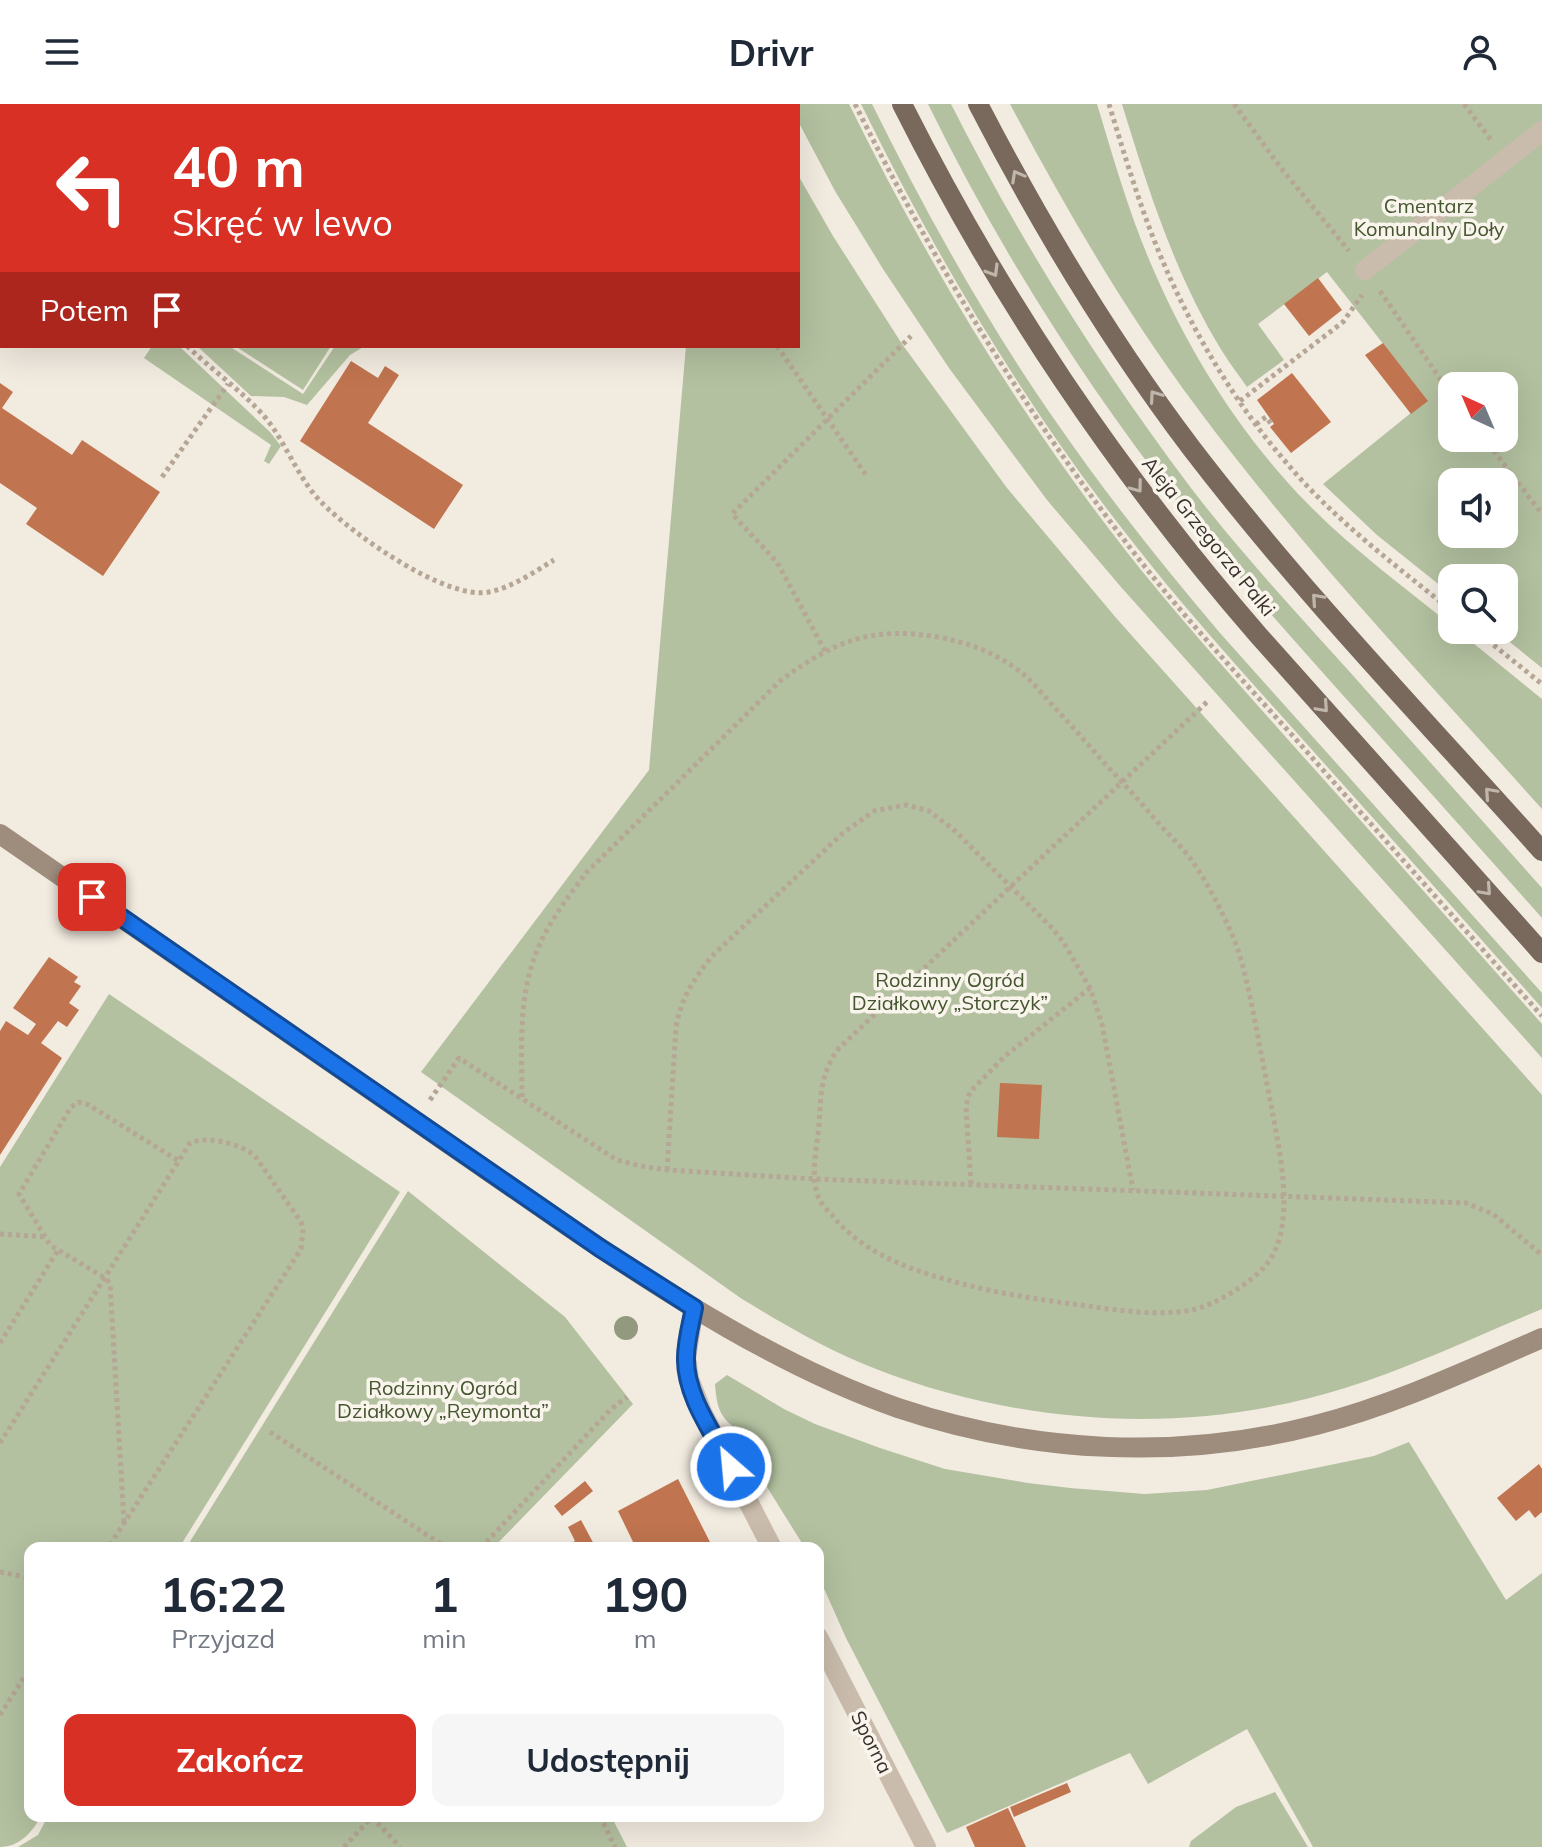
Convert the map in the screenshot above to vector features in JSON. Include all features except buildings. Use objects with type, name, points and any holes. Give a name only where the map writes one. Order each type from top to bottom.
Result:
[{"type":"main road","name":"Aleja Grzegorza Palki","points":[[902,104],[1018,313],[1088,420],[1149,503],[1249,625],[1542,953]]},
{"type":"main road","name":"Aleja Grzegorza Palki","points":[[978,104],[1085,292],[1190,446],[1304,585],[1542,851]]},
{"type":"street","points":[[1369,275],[1542,131]]},
{"type":"street","points":[[0,834],[600,1248],[749,1340],[895,1407],[1010,1437],[1069,1445],[1158,1448],[1210,1444],[1315,1426],[1405,1396],[1542,1338]]},
{"type":"street","points":[[694,1308],[686,1358],[689,1379],[702,1412],[769,1542]]},
{"type":"street","name":"Sporna","points":[[824,1649],[926,1847]]},
{"type":"path","points":[[1109,104],[1131,176],[1167,271],[1192,322],[1240,401],[1284,461],[1322,501],[1438,600]]},
{"type":"path","points":[[1234,104],[1281,168],[1369,275],[1438,376]]},
{"type":"path","points":[[1464,104],[1506,159]]},
{"type":"path","points":[[1240,401],[1343,322],[1369,275]]},
{"type":"path","points":[[825,651],[777,562],[732,514],[911,336]]},
{"type":"path","points":[[189,348],[262,414],[321,501],[368,540],[429,578],[464,592],[488,593],[515,583],[554,560]]},
{"type":"path","points":[[778,348],[866,475]]},
{"type":"path","points":[[162,477],[228,384]]},
{"type":"path","points":[[1256,424],[1266,417],[1272,425]]},
{"type":"path","points":[[1495,452],[1542,514]]},
{"type":"path","points":[[522,1097],[522,1033],[529,972],[565,901],[587,872],[780,681],[804,663],[825,651],[878,633],[912,633],[962,642],[994,654],[1025,676],[1122,782],[1191,860],[1216,900],[1233,936],[1244,971],[1259,1043],[1279,1149],[1284,1197],[1279,1236],[1271,1257],[1263,1268],[1231,1292],[1209,1304],[1181,1311],[1151,1312],[1015,1296],[943,1279],[902,1265],[865,1246],[842,1228],[818,1198],[815,1179],[822,1080],[828,1063],[838,1049],[1011,886],[1122,782],[1207,702]]},
{"type":"path","points":[[1492,644],[1542,684]]},
{"type":"path","points":[[667,1170],[676,1027],[686,992],[712,956],[843,833],[874,811],[906,805],[929,811],[953,829],[1064,943],[1090,988],[1102,1024],[1133,1190]]},
{"type":"path","points":[[971,1184],[966,1124],[971,1091],[1004,1057],[1090,988]]},
{"type":"path","points":[[416,1121],[459,1058],[617,1160],[641,1166],[815,1179],[1466,1203],[1493,1214],[1542,1255]]},
{"type":"path","points":[[124,1523],[110,1283],[50,1245],[19,1194],[71,1107],[78,1102],[87,1104],[179,1161]]},
{"type":"path","points":[[1,1439],[190,1143],[205,1139],[247,1150],[255,1156],[301,1222],[301,1249],[112,1542]]},
{"type":"path","points":[[0,1234],[46,1237]]},
{"type":"path","points":[[0,1343],[58,1250]]},
{"type":"path","points":[[487,1542],[611,1409],[627,1397]]},
{"type":"path","points":[[270,1432],[438,1542]]},
{"type":"path","points":[[0,1572],[24,1577]]},
{"type":"path","points":[[0,1715],[24,1677]]},
{"type":"path","points":[[344,1847],[367,1822]]},
{"type":"path","points":[[377,1822],[400,1847]]},
{"type":"path","points":[[603,1822],[615,1847]]},
{"type":"green space","points":[[800,104],[849,104],[910,221],[976,335],[1086,499],[1190,628],[1542,1024],[1542,1058],[1047,500],[949,368],[835,191],[800,125]]},
{"type":"green space","points":[[861,104],[872,104],[914,187],[983,309],[1033,388],[1117,505],[1220,633],[1542,993],[1542,1008],[1197,620],[1096,494],[986,332],[920,219]]},
{"type":"green space","points":[[928,104],[951,104],[1004,204],[1062,301],[1191,488],[1268,581],[1542,888],[1542,918],[1258,599],[1143,457],[1075,360],[1012,260]]},
{"type":"green space","points":[[1010,104],[1097,104],[1145,251],[1202,365],[1240,424],[1308,504],[1378,567],[1438,615],[1438,644],[1474,644],[1542,699],[1542,809],[1322,563],[1238,461],[1146,336]]},
{"type":"green space","name":"Cmentarz Komunalny Doły","points":[[1122,104],[1542,104],[1542,668],[1512,644],[1518,644],[1518,564],[1438,564],[1438,584],[1377,535],[1323,484],[1427,400],[1327,272],[1258,324],[1284,360],[1247,387],[1222,351],[1190,292],[1153,199]]},
{"type":"green space","name":"Rodzinny Ogród Działkowy „Storczyk”","points":[[800,178],[902,344],[1007,488],[1117,619],[1542,1095],[1542,1309],[1370,1380],[1287,1403],[1228,1413],[1169,1418],[1109,1418],[1050,1413],[991,1403],[933,1388],[876,1369],[824,1346],[742,1299],[421,1072],[649,770],[686,348],[800,348]]},
{"type":"green space","points":[[151,348],[181,348],[281,446],[269,464],[264,461],[271,445],[144,358]]},
{"type":"green space","points":[[199,348],[232,348],[303,394],[334,348],[362,348],[350,355],[307,405],[284,397],[251,396]]},
{"type":"green space","points":[[238,348],[330,348],[303,390]]},
{"type":"green space","points":[[109,994],[400,1192],[183,1542],[24,1542],[24,1822],[38,1822],[25,1838],[0,1847],[0,1167]]},
{"type":"green space","name":"Rodzinny Ogród Działkowy „Reymonta”","points":[[408,1191],[565,1317],[633,1404],[499,1542],[190,1542]]},
{"type":"green space","points":[[727,1375],[815,1424],[945,1469],[1070,1488],[1145,1494],[1207,1490],[1374,1456],[1409,1442],[1506,1600],[1542,1573],[1542,1847],[1313,1847],[1247,1729],[1148,1784],[1130,1753],[947,1833],[846,1638],[824,1588],[824,1542],[801,1542],[742,1447],[739,1431],[720,1411],[715,1384]]},
{"type":"green space","points":[[1275,1792],[1308,1847],[1189,1847],[1191,1841],[1236,1807]]},
{"type":"green space","points":[[45,1822],[614,1822],[627,1847],[18,1847],[38,1835]]},
{"type":"route","points":[[92,897],[600,1248],[694,1308],[686,1358],[689,1379],[702,1412],[731,1467]]}]
